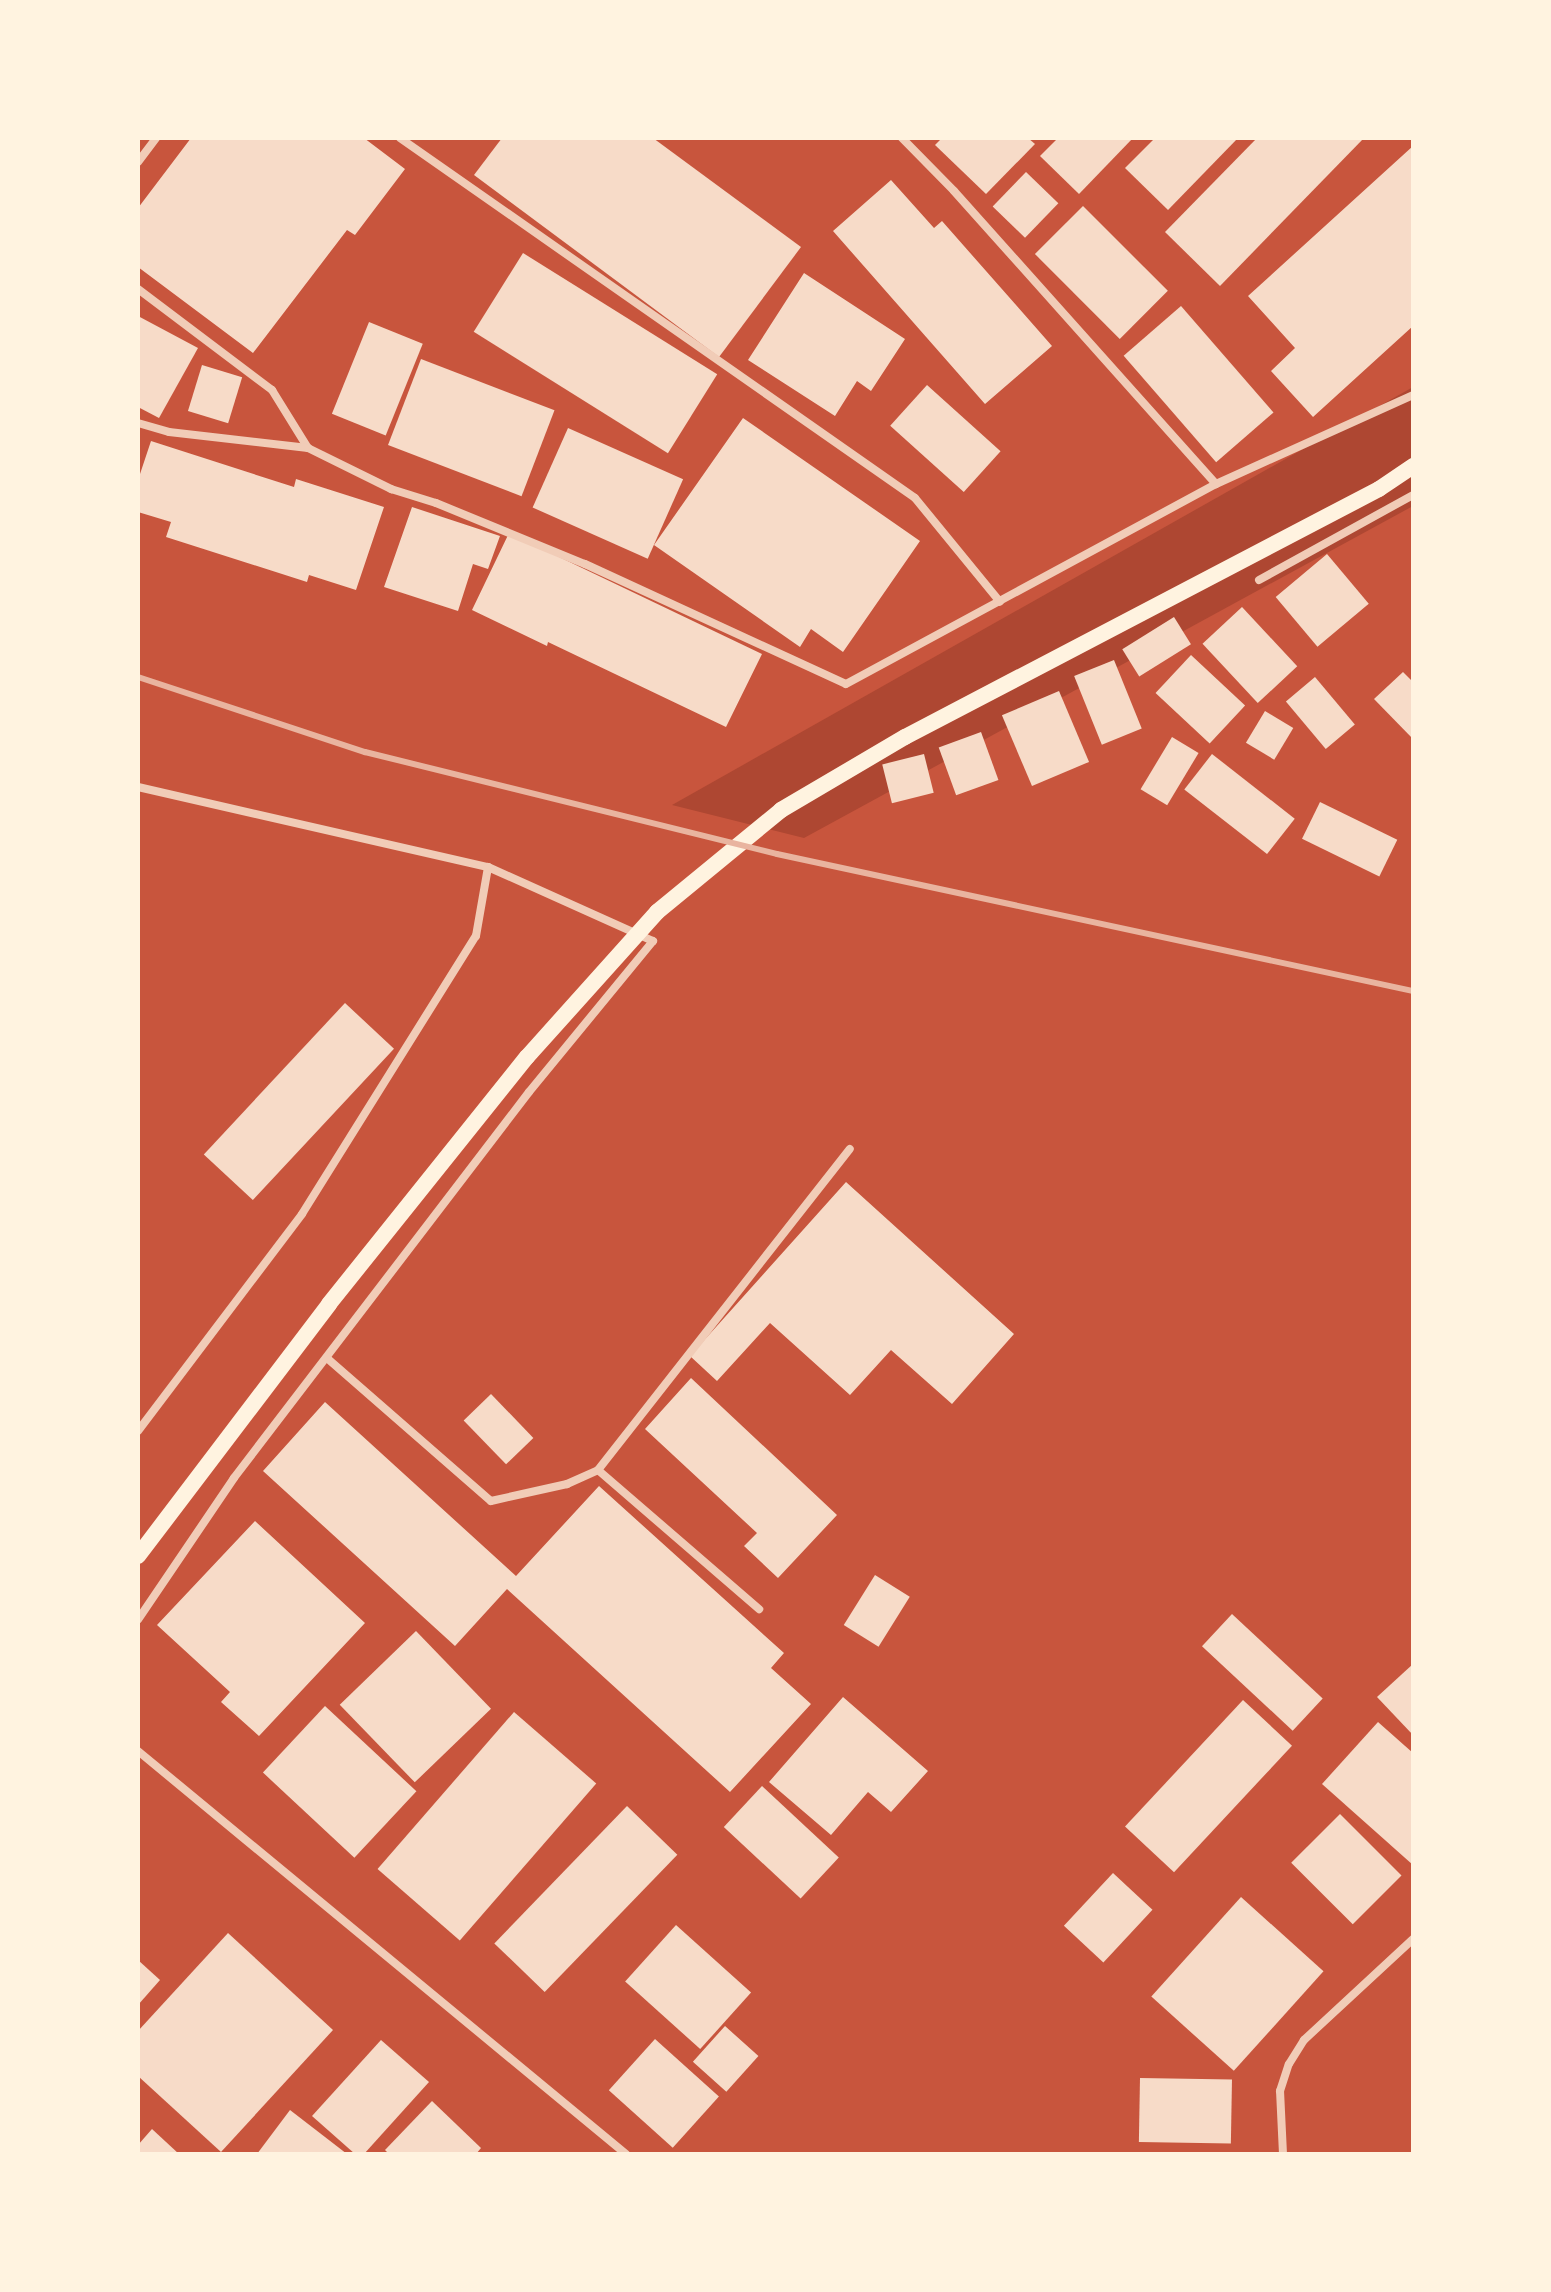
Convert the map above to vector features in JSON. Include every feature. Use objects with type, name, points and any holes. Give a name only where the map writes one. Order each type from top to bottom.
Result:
[{"type":"main road","points":[[138,1556],[329,1304],[517,1069],[657,912],[781,810],[905,737],[1379,489],[1413,466]]},
{"type":"street","points":[[138,162],[156,138]]},
{"type":"street","points":[[400,138],[915,498],[1000,602]]},
{"type":"street","points":[[902,138],[954,191],[1216,484]]},
{"type":"street","points":[[138,289],[272,390],[308,448]]},
{"type":"street","points":[[138,423],[169,432],[308,448],[391,489],[436,503],[585,564],[846,684],[911,646],[1000,602],[1216,484],[1413,395]]},
{"type":"street","points":[[1259,580],[1413,495]]},
{"type":"street","points":[[138,787],[488,867],[653,941],[529,1092],[328,1359],[234,1478],[138,1620]]},
{"type":"street","points":[[138,1431],[302,1214],[476,936],[488,867]]},
{"type":"street","points":[[328,1359],[491,1501],[567,1484],[598,1470],[850,1149]]},
{"type":"street","points":[[598,1470],[759,1609]]},
{"type":"street","points":[[138,1751],[626,2154]]},
{"type":"street","points":[[1283,2154],[1280,2091],[1289,2064],[1304,2040],[1413,1939]]},
{"type":"shaded area","points":[[1413,387],[1413,506],[804,838],[672,805]]},
{"type":"building","points":[[191,138],[364,138],[405,169],[355,235],[347,230],[253,353],[138,267],[138,208]]},
{"type":"building","points":[[502,138],[653,138],[801,247],[719,357],[474,175]]},
{"type":"building","points":[[942,138],[1028,138],[1035,144],[986,194],[935,145]]},
{"type":"building","points":[[1058,138],[1133,138],[1079,194],[1040,156]]},
{"type":"building","points":[[1155,138],[1238,138],[1168,210],[1125,168]]},
{"type":"building","points":[[1257,138],[1364,138],[1220,286],[1165,232]]},
{"type":"building","points":[[1413,146],[1413,326],[1313,417],[1271,371],[1295,348],[1248,296]]},
{"type":"building","points":[[1026,172],[1058,203],[1025,238],[993,207]]},
{"type":"building","points":[[891,180],[934,228],[942,221],[1052,346],[985,404],[833,231]]},
{"type":"building","points":[[1083,206],[1168,291],[1120,339],[1035,254]]},
{"type":"building","points":[[523,253],[717,374],[668,453],[474,332]]},
{"type":"building","points":[[804,273],[905,339],[871,391],[857,381],[835,416],[748,360]]},
{"type":"building","points":[[1181,306],[1274,412],[1216,462],[1124,356]]},
{"type":"building","points":[[138,316],[198,348],[159,418],[138,407]]},
{"type":"building","points":[[369,322],[423,344],[386,436],[332,414]]},
{"type":"building","points":[[421,359],[555,410],[522,496],[388,445]]},
{"type":"building","points":[[202,365],[242,377],[228,423],[188,411]]},
{"type":"building","points":[[927,385],[1001,451],[964,492],[890,426]]},
{"type":"building","points":[[743,418],[920,541],[843,652],[811,629],[800,647],[654,545]]},
{"type":"building","points":[[568,428],[683,479],[648,559],[533,507]]},
{"type":"building","points":[[151,441],[294,487],[296,479],[384,507],[356,590],[309,575],[307,582],[166,537],[171,522],[138,512],[138,480]]},
{"type":"building","points":[[412,507],[500,536],[488,569],[473,564],[458,611],[384,587]]},
{"type":"building","points":[[509,533],[762,654],[726,727],[548,642],[547,646],[472,610]]},
{"type":"building","points":[[1327,554],[1369,604],[1317,647],[1276,597]]},
{"type":"building","points":[[1242,607],[1297,666],[1258,703],[1203,644]]},
{"type":"building","points":[[1174,617],[1191,644],[1139,676],[1122,649]]},
{"type":"building","points":[[1191,655],[1245,705],[1210,743],[1156,693]]},
{"type":"building","points":[[1114,660],[1142,729],[1102,745],[1074,676]]},
{"type":"building","points":[[1403,672],[1413,682],[1413,739],[1374,699]]},
{"type":"building","points":[[1315,677],[1355,724],[1326,749],[1286,701]]},
{"type":"building","points":[[1059,691],[1089,762],[1032,786],[1002,715]]},
{"type":"building","points":[[1265,711],[1293,728],[1274,760],[1246,743]]},
{"type":"building","points":[[981,732],[998,780],[956,795],[939,747]]},
{"type":"building","points":[[1172,737],[1199,753],[1167,805],[1141,789]]},
{"type":"building","points":[[924,754],[934,793],[892,803],[882,764]]},
{"type":"building","points":[[1212,754],[1295,819],[1267,854],[1184,789]]},
{"type":"building","points":[[1320,802],[1397,840],[1379,877],[1302,839]]},
{"type":"building","points":[[345,1003],[394,1049],[253,1200],[204,1154]]},
{"type":"building","points":[[846,1182],[1014,1334],[952,1404],[891,1350],[850,1395],[770,1323],[717,1381],[690,1356]]},
{"type":"building","points":[[691,1378],[837,1515],[778,1578],[744,1546],[757,1533],[645,1429]]},
{"type":"building","points":[[491,1394],[533,1438],[506,1464],[464,1420]]},
{"type":"building","points":[[325,1402],[516,1576],[599,1486],[784,1653],[771,1668],[811,1704],[730,1792],[507,1589],[455,1646],[263,1471]]},
{"type":"building","points":[[255,1521],[365,1623],[259,1736],[221,1702],[230,1692],[157,1625]]},
{"type":"building","points":[[875,1575],[910,1597],[879,1647],[844,1625]]},
{"type":"building","points":[[1232,1614],[1323,1699],[1293,1731],[1202,1646]]},
{"type":"building","points":[[416,1631],[491,1709],[415,1782],[340,1705]]},
{"type":"building","points":[[1413,1664],[1413,1735],[1377,1697]]},
{"type":"building","points":[[843,1697],[928,1771],[891,1812],[868,1792],[831,1835],[769,1782]]},
{"type":"building","points":[[1243,1700],[1292,1746],[1174,1872],[1125,1827]]},
{"type":"building","points":[[325,1706],[416,1791],[354,1858],[263,1773]]},
{"type":"building","points":[[514,1712],[596,1784],[460,1940],[378,1869]]},
{"type":"building","points":[[1378,1722],[1413,1753],[1413,1865],[1322,1784]]},
{"type":"building","points":[[762,1786],[839,1858],[801,1899],[724,1827]]},
{"type":"building","points":[[627,1806],[677,1855],[545,1992],[494,1943]]},
{"type":"building","points":[[1340,1814],[1402,1876],[1353,1924],[1291,1863]]},
{"type":"building","points":[[1113,1873],[1152,1910],[1103,1962],[1064,1926]]},
{"type":"building","points":[[1241,1897],[1323,1971],[1234,2071],[1151,1997]]},
{"type":"building","points":[[676,1925],[751,1993],[700,2049],[625,1981]]},
{"type":"building","points":[[228,1933],[333,2030],[221,2152],[138,2076],[138,2031]]},
{"type":"building","points":[[138,1960],[160,1980],[138,2005]]},
{"type":"building","points":[[725,2026],[758,2056],[726,2092],[693,2062]]},
{"type":"building","points":[[655,2039],[719,2097],[673,2148],[609,2090]]},
{"type":"building","points":[[381,2040],[429,2082],[364,2154],[355,2154],[312,2116]]},
{"type":"building","points":[[1140,2078],[1232,2080],[1231,2144],[1139,2142]]},
{"type":"building","points":[[432,2101],[481,2148],[476,2154],[389,2154],[385,2150]]},
{"type":"building","points":[[290,2110],[347,2154],[257,2154]]},
{"type":"building","points":[[152,2129],[179,2154],[138,2154],[138,2145]]},
{"type":"railway","points":[[138,677],[365,752],[777,854],[1413,991]]}]
